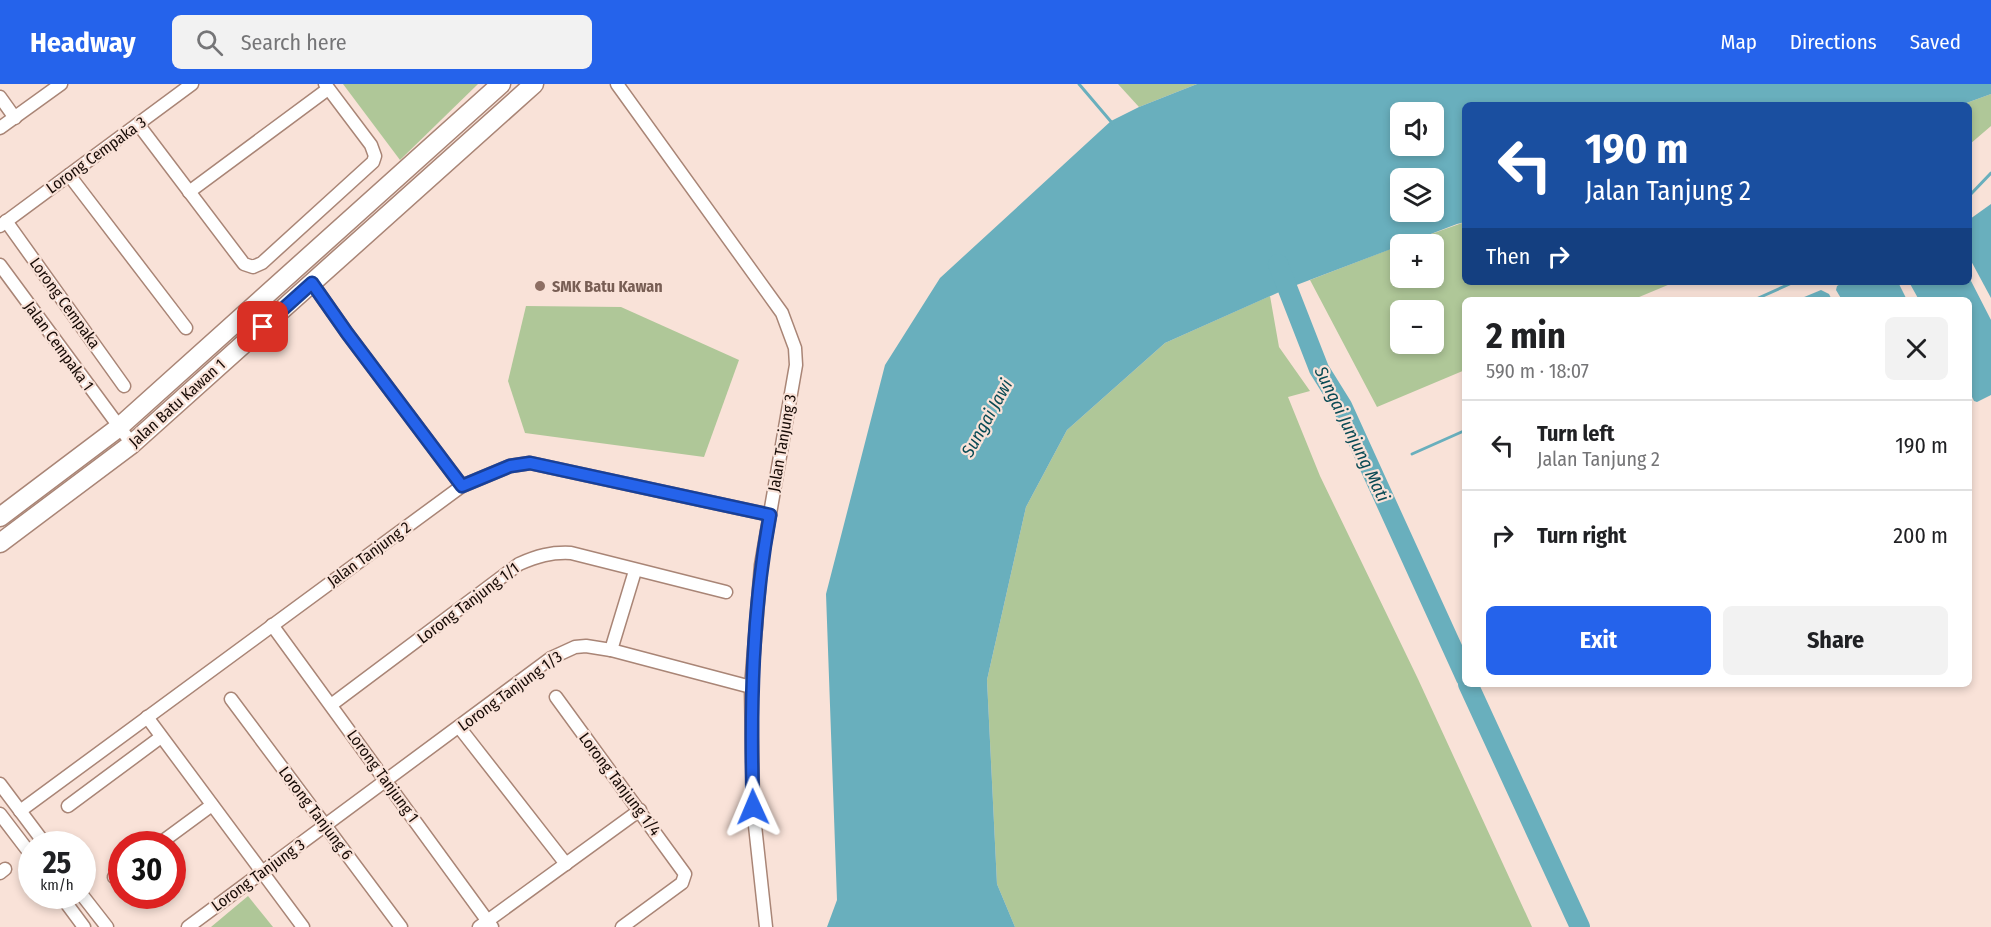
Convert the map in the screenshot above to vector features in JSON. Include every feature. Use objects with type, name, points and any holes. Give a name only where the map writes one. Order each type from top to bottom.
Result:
[{"type":"street","points":[[0,128],[61,84]]},
{"type":"street","points":[[168,84],[177,95]]},
{"type":"street","name":"Lorong Cempaka 3","points":[[3,223],[192,84]]},
{"type":"street","name":"Jalan Batu Kawan 1","points":[[0,518],[118,428],[501,84]]},
{"type":"street","name":"Jalan Batu Kawan 1","points":[[0,543],[132,444],[534,84]]},
{"type":"street","name":"Jalan Tanjung 3","points":[[618,84],[760,280],[782,313],[791,331],[795,348],[796,365],[761,565],[751,687],[753,807],[766,927]]},
{"type":"street","points":[[138,124],[189,192],[244,264],[253,267],[262,262],[369,167],[375,156],[374,150],[327,86],[189,192]]},
{"type":"street","points":[[0,97],[15,118]]},
{"type":"street","points":[[69,175],[186,328]]},
{"type":"street","name":"Lorong Cempaka","points":[[3,223],[124,386]]},
{"type":"street","name":"Jalan Cempaka 1","points":[[0,265],[132,444]]},
{"type":"street","points":[[312,283],[462,486]]},
{"type":"street","name":"Jalan Tanjung 2","points":[[20,811],[462,486],[510,466],[530,463],[770,515]]},
{"type":"street","name":"Lorong Tanjung 1/1","points":[[331,705],[519,564],[554,552],[571,554],[726,592]]},
{"type":"street","points":[[612,650],[635,571]]},
{"type":"street","name":"Lorong Tanjung 1","points":[[272,625],[387,781],[486,925]]},
{"type":"street","name":"Lorong Tanjung 1/3","points":[[387,781],[562,652],[586,646],[612,650],[751,687]]},
{"type":"street","name":"Lorong Tanjung 1/4","points":[[556,697],[640,810],[686,878],[622,927]]},
{"type":"street","name":"Lorong Tanjung 6","points":[[231,699],[401,927]]},
{"type":"street","points":[[147,717],[303,927]]},
{"type":"street","points":[[459,727],[566,864]]},
{"type":"street","points":[[68,806],[161,736]]},
{"type":"street","name":"Lorong Tanjung 3","points":[[188,927],[387,781]]},
{"type":"street","points":[[0,784],[35,831]]},
{"type":"street","points":[[177,831],[212,805]]},
{"type":"street","points":[[486,925],[640,810]]},
{"type":"street","points":[[0,814],[18,838]]},
{"type":"street","points":[[71,909],[84,927]]},
{"type":"street","points":[[92,909],[106,927]]},
{"type":"green space","points":[[343,84],[478,84],[400,160]]},
{"type":"green space","points":[[1118,84],[1197,84],[1139,107]]},
{"type":"green space","points":[[1991,94],[1991,126],[1972,142],[1972,102],[1969,102]]},
{"type":"green space","points":[[1462,223],[1462,285],[1668,285],[1639,297],[1462,297],[1462,371],[1377,407],[1310,280],[1390,249],[1390,288],[1444,288],[1444,234],[1431,234]]},
{"type":"green space","points":[[1270,296],[1279,347],[1310,391],[1288,397],[1320,476],[1418,679],[1532,927],[1015,927],[997,884],[987,680],[1026,507],[1067,430],[1165,343]]},
{"type":"green space","points":[[526,306],[621,307],[739,360],[704,457],[525,433],[508,381]]},
{"type":"green space","points":[[248,896],[273,927],[211,927]]},
{"type":"water","name":"Sungai Jawi","points":[[1197,84],[1991,84],[1991,94],[1969,102],[1462,102],[1462,223],[1431,234],[1390,234],[1390,249],[1286,289],[1165,343],[1067,430],[1026,507],[987,680],[997,884],[1015,927],[827,927],[837,900],[826,594],[885,365],[940,278],[1111,121]]},
{"type":"water","points":[[1991,204],[1991,298],[1972,263],[1972,218]]},
{"type":"water","points":[[1972,283],[1991,320],[1991,395],[1977,402],[1972,397],[1972,297],[1917,297],[1911,285],[1972,285]]},
{"type":"water","points":[[1900,285],[1906,297],[1840,297],[1836,290],[1837,286]]},
{"type":"water","points":[[1821,290],[1830,297],[1804,297]]},
{"type":"waterway","points":[[1079,84],[1113,124]]},
{"type":"waterway","points":[[1972,193],[1991,173]]},
{"type":"waterway","name":"Sungai Junjung Mati","points":[[1278,264],[1319,369],[1342,406],[1462,669]]},
{"type":"waterway","points":[[1761,297],[1787,285]]},
{"type":"waterway","points":[[1412,454],[1462,432]]},
{"type":"waterway","name":"Sungai Junjung Mati","points":[[1469,687],[1580,927]]},
{"type":"place","name":"SMK Batu Kawan","points":[[540,286]]},
{"type":"route","points":[[263,327],[312,283],[462,486],[510,466],[530,463],[770,515],[761,565],[751,687],[753,807]]}]
